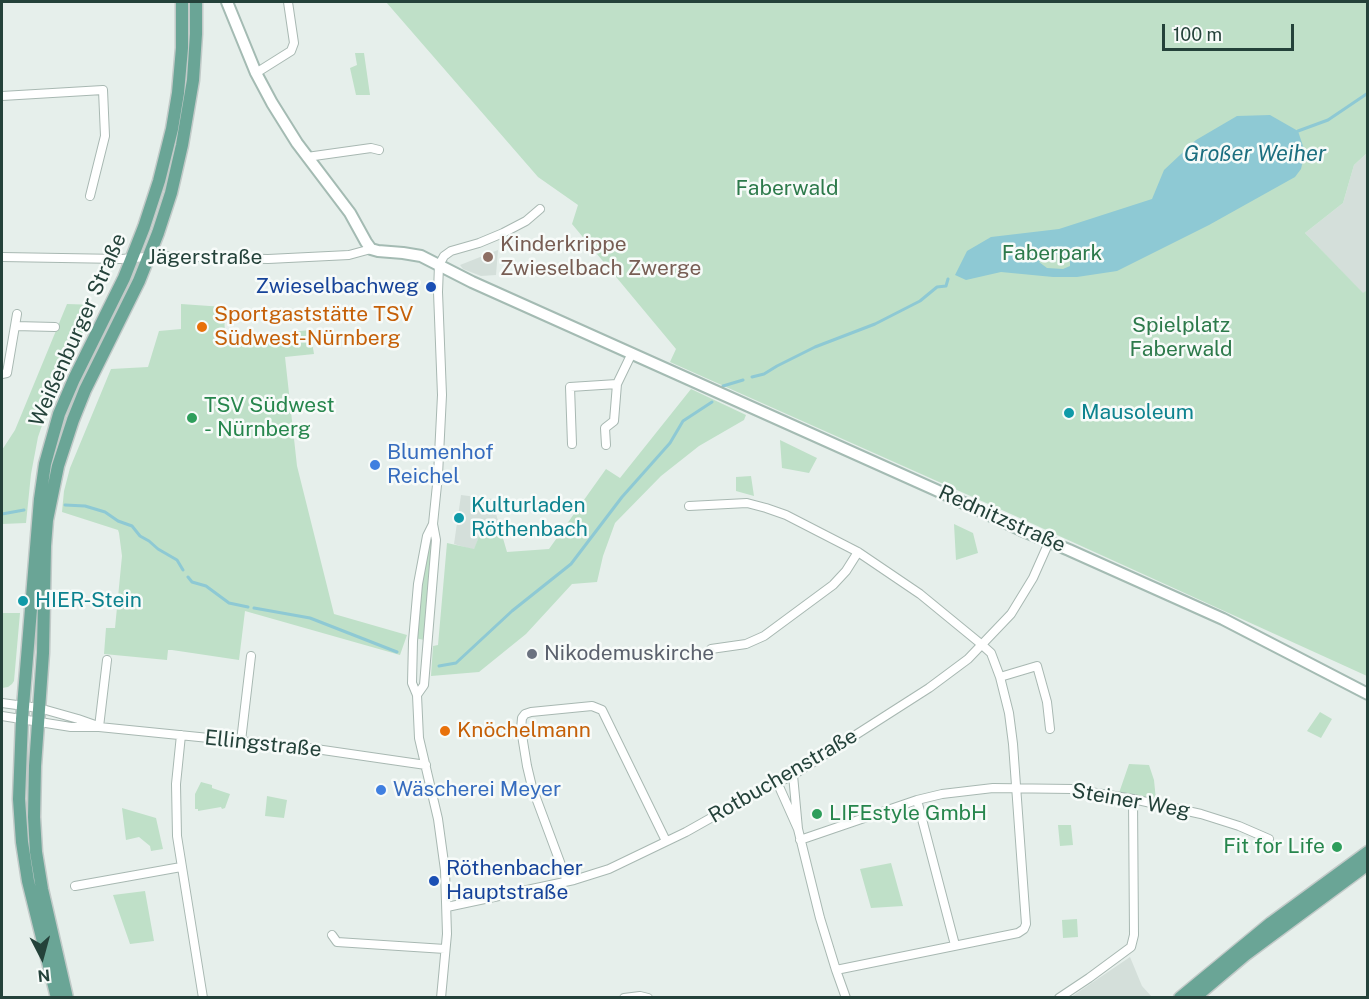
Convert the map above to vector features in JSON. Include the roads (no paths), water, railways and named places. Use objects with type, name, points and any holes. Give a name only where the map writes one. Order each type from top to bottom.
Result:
[{"type":"main road","name":"Weißenburger Straße","points":[[57,998],[32,900],[23,852],[19,799],[22,719],[40,499],[50,445],[59,414],[114,300],[154,196],[172,129],[178,93],[182,64],[182,2]]},
{"type":"main road","name":"Weißenburger Straße","points":[[67,998],[44,900],[36,852],[34,817],[34,783],[43,653],[45,546],[49,510],[67,434],[78,406],[128,305],[149,256],[168,202],[185,129],[195,63],[196,2]]},
{"type":"main road","points":[[227,2],[256,73],[272,103],[307,157],[350,213],[372,249]]},
{"type":"main road","name":"Rednitzstraße","points":[[372,249],[421,256],[472,282],[1236,626],[1368,694]]},
{"type":"main road","points":[[1180,998],[1242,945],[1368,852]]},
{"type":"main road","points":[[1194,998],[1245,955],[1368,864]]},
{"type":"street","points":[[256,73],[291,51],[294,43],[288,2]]},
{"type":"street","points":[[2,96],[103,90],[105,136],[90,196]]},
{"type":"street","points":[[307,157],[371,148],[379,150]]},
{"type":"street","points":[[441,998],[447,907],[443,849],[419,738],[417,695],[411,683],[418,584],[427,536],[432,524],[438,475],[442,395],[439,265],[451,250],[503,233],[526,221],[540,209]]},
{"type":"street","name":"Jägerstraße","points":[[2,257],[132,258],[149,256],[268,259],[349,255],[372,249]]},
{"type":"street","points":[[2,374],[7,373],[17,314]]},
{"type":"street","points":[[15,326],[55,327]]},
{"type":"street","points":[[606,445],[605,429],[614,421],[617,384],[632,353]]},
{"type":"street","points":[[572,444],[570,387],[617,384]]},
{"type":"street","points":[[689,506],[747,503],[766,508],[786,515],[858,552],[920,594],[981,644],[991,653],[1000,677],[1009,713],[1017,789],[1026,924],[1024,929],[1018,933],[836,970]]},
{"type":"street","points":[[417,695],[424,685],[425,674],[436,540],[432,524]]},
{"type":"street","name":"Rotbuchenstraße","points":[[447,907],[567,881],[609,869],[793,775],[929,688],[968,659],[1011,614],[1033,578],[1049,542]]},
{"type":"street","points":[[711,649],[746,644],[764,636],[833,585],[846,571],[858,552]]},
{"type":"street","points":[[241,741],[251,657]]},
{"type":"street","points":[[99,727],[107,660]]},
{"type":"street","points":[[1000,677],[1037,666],[1047,702],[1050,729]]},
{"type":"street","name":"Ellingstraße","points":[[2,703],[39,708],[99,727]]},
{"type":"street","points":[[567,881],[532,787],[527,766],[521,729],[522,718],[531,711],[592,706],[602,710],[666,841]]},
{"type":"street","name":"Ellingstraße","points":[[2,716],[71,727],[99,727],[241,741],[426,765]]},
{"type":"street","points":[[181,735],[176,784],[177,836],[204,998]]},
{"type":"street","points":[[793,775],[800,840],[820,918],[846,998]]},
{"type":"street","points":[[777,782],[798,829]]},
{"type":"street","name":"Steiner Weg","points":[[800,840],[917,800],[942,794],[993,788],[1072,789],[1133,799],[1201,814],[1239,826],[1269,839]]},
{"type":"street","points":[[1059,998],[1131,947],[1134,935],[1133,799]]},
{"type":"street","points":[[917,800],[955,945]]},
{"type":"street","points":[[75,886],[181,867]]},
{"type":"street","points":[[332,935],[337,942],[445,949]]},
{"type":"street","points":[[624,998],[640,996],[648,998]]},
{"type":"water","name":"Großer Weiher","points":[[1270,115],[1298,131],[1305,152],[1301,169],[1295,177],[1209,225],[1117,271],[1077,277],[1001,272],[966,280],[955,275],[967,251],[991,237],[1059,229],[1152,199],[1164,170],[1196,140],[1237,116]],"holes":[[[1058,254],[1070,260],[1070,266],[1063,269],[1047,268],[1039,262],[1048,256]]]},
{"type":"waterway","points":[[1298,131],[1328,120],[1368,93]]},
{"type":"waterway","points":[[752,377],[764,374],[815,347],[875,324],[920,301],[937,287],[946,286],[948,279]]},
{"type":"waterway","points":[[723,386],[743,380]]},
{"type":"waterway","points":[[439,666],[456,663],[512,611],[571,564],[622,497],[670,443],[683,421],[712,402]]},
{"type":"waterway","points":[[65,505],[85,506],[105,512],[118,521],[132,526],[140,536],[177,560],[183,570]]},
{"type":"waterway","points":[[2,514],[24,510]]},
{"type":"waterway","points":[[188,577],[192,582],[206,586],[229,603],[248,607]]},
{"type":"waterway","points":[[254,608],[310,618],[397,652]]},
{"type":"place","name":"Kinderkrippe Zwieselbach Zwerge","points":[[488,257]]},
{"type":"place","name":"Zwieselbachweg","points":[[431,287]]},
{"type":"place","name":"Sportgaststätte TSV Südwest-Nürnberg","points":[[202,327]]},
{"type":"place","name":"Mausoleum","points":[[1069,413]]},
{"type":"place","name":"TSV Südwest - Nürnberg","points":[[192,418]]},
{"type":"place","name":"Blumenhof Reichel","points":[[375,465]]},
{"type":"place","name":"Kulturladen Röthenbach","points":[[459,518]]},
{"type":"place","name":"HIER-Stein","points":[[23,601]]},
{"type":"place","name":"Nikodemuskirche","points":[[532,654]]},
{"type":"place","name":"Knöchelmann","points":[[445,731]]},
{"type":"place","name":"Wäscherei Meyer","points":[[381,790]]},
{"type":"place","name":"LIFEstyle GmbH","points":[[817,814]]},
{"type":"place","name":"Fit for Life","points":[[1337,847]]},
{"type":"place","name":"Röthenbacher Hauptstraße","points":[[434,881]]},
{"type":"park label","name":"Faberwald","points":[[787,189]]},
{"type":"park label","name":"Faberpark","points":[[1052,254]]},
{"type":"park label","name":"Spielplatz Faberwald","points":[[1181,338]]}]
